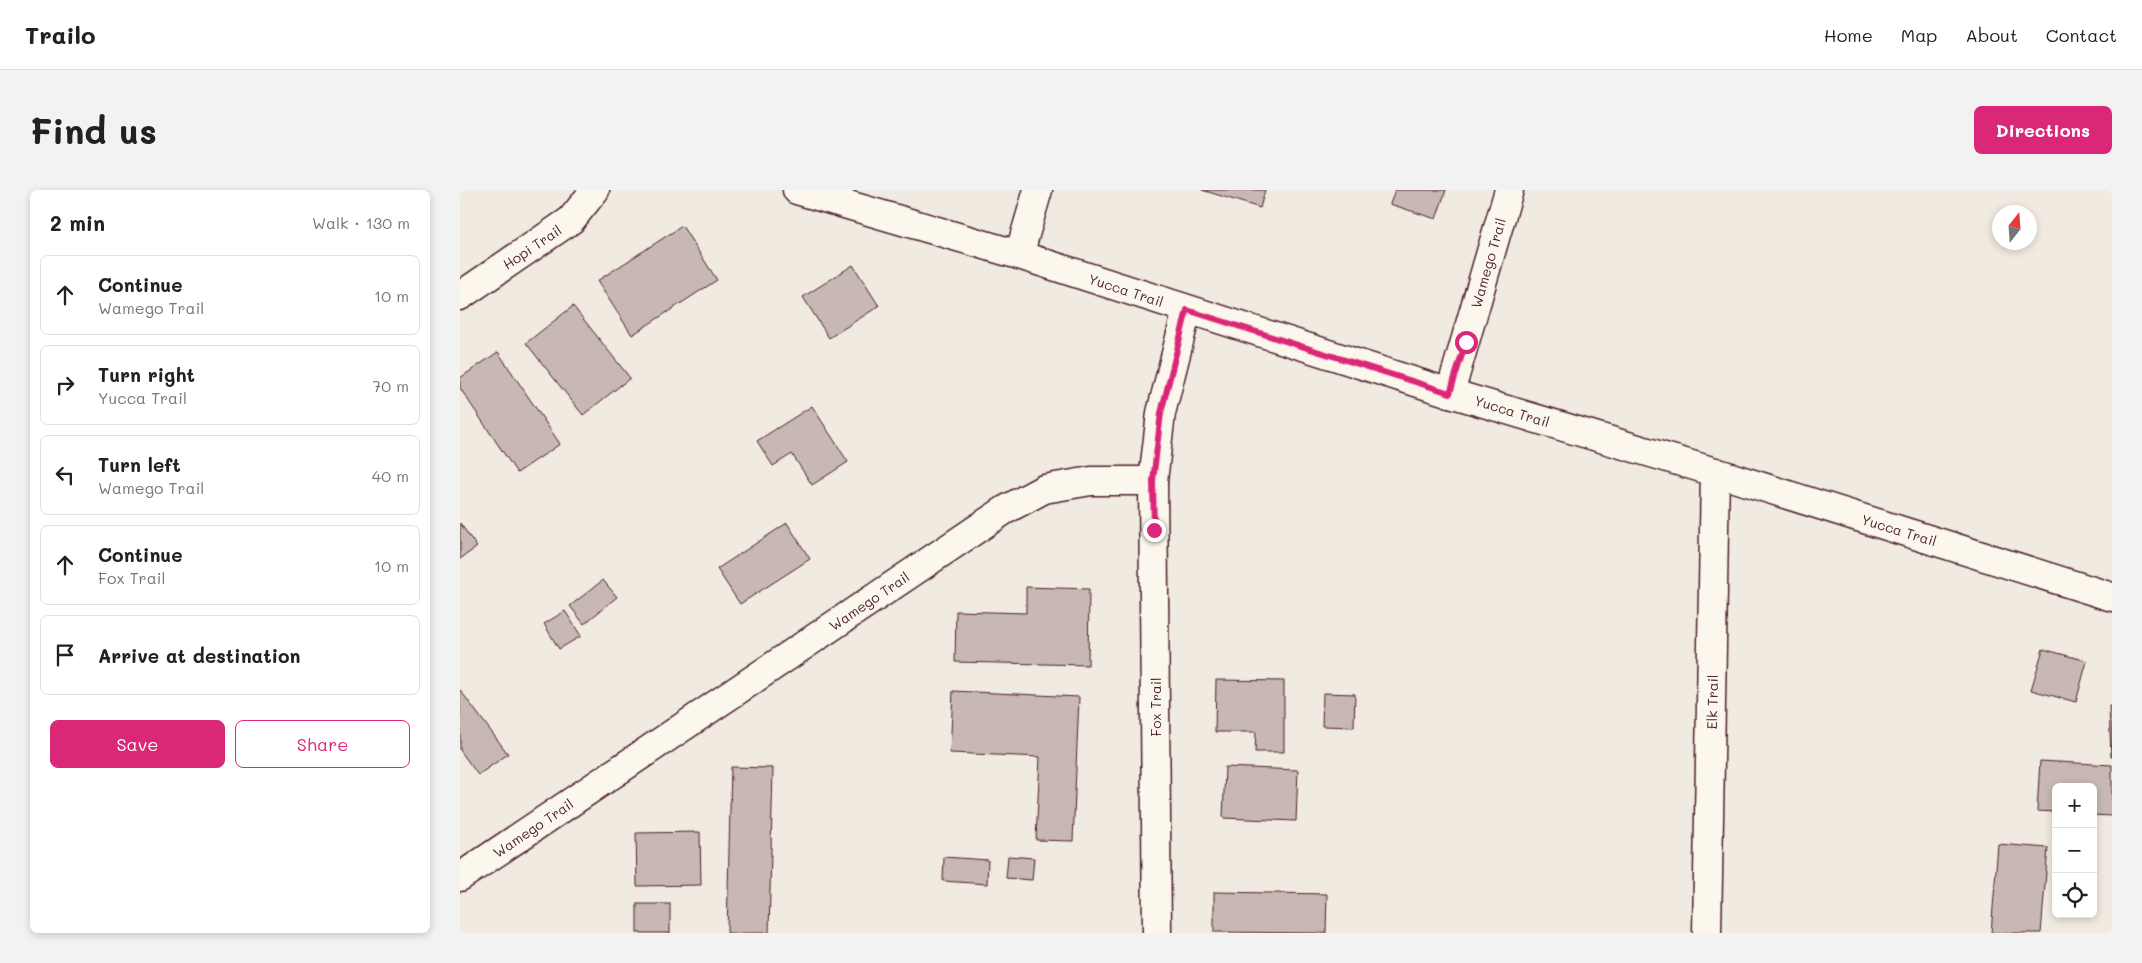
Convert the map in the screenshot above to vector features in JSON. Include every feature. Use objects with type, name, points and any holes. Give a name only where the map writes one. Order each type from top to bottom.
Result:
[{"type":"street","name":"Hopi Trail","points":[[460,296],[571,220],[595,190]]},
{"type":"street","name":"Yucca Trail","points":[[797,190],[1019,255],[1450,393],[1715,472],[2112,596]]},
{"type":"street","points":[[1019,255],[1038,190]]},
{"type":"street","name":"Wamego Trail","points":[[1450,393],[1508,190]]},
{"type":"street","points":[[1153,481],[1161,413],[1187,310]]},
{"type":"street","name":"Elk Trail","points":[[1707,933],[1715,472]]},
{"type":"street","name":"Wamego Trail","points":[[460,877],[1005,510],[1044,489],[1091,481],[1153,481]]},
{"type":"street","name":"Fox Trail","points":[[1153,481],[1156,933]]},
{"type":"building","points":[[1202,190],[1265,190],[1260,208]]},
{"type":"building","points":[[1395,190],[1446,190],[1436,219],[1390,204]]},
{"type":"building","points":[[682,226],[717,280],[632,335],[597,281]]},
{"type":"building","points":[[853,265],[879,306],[829,338],[803,297]]},
{"type":"building","points":[[573,306],[630,378],[583,415],[526,343]]},
{"type":"building","points":[[498,352],[560,444],[517,473],[460,388],[460,378]]},
{"type":"building","points":[[812,406],[848,462],[812,485],[792,454],[773,466],[757,441]]},
{"type":"building","points":[[460,523],[477,547],[460,559]]},
{"type":"building","points":[[787,523],[810,559],[740,604],[717,569]]},
{"type":"building","points":[[603,580],[617,597],[584,624],[570,606]]},
{"type":"building","points":[[1026,587],[1089,589],[1088,665],[955,662],[956,611],[1026,613]]},
{"type":"building","points":[[565,611],[581,636],[559,649],[544,624]]},
{"type":"building","points":[[2043,649],[2087,661],[2076,702],[2031,690]]},
{"type":"building","points":[[1216,680],[1284,681],[1284,752],[1255,752],[1256,732],[1215,732]]},
{"type":"building","points":[[460,690],[508,754],[478,775],[460,750]]},
{"type":"building","points":[[953,691],[1079,697],[1073,841],[1036,840],[1040,757],[950,753]]},
{"type":"building","points":[[1323,693],[1355,694],[1354,727],[1322,726]]},
{"type":"building","points":[[2109,706],[2112,706],[2112,757],[2111,757]]},
{"type":"building","points":[[2040,761],[2112,765],[2112,816],[2097,815],[2097,783],[2052,783],[2052,812],[2037,811]]},
{"type":"building","points":[[731,767],[773,768],[769,933],[727,933]]},
{"type":"building","points":[[1225,767],[1298,770],[1296,821],[1223,818]]},
{"type":"building","points":[[700,832],[701,885],[637,886],[636,833]]},
{"type":"building","points":[[1998,844],[2048,848],[2041,933],[1991,933]]},
{"type":"building","points":[[1008,856],[1034,858],[1032,880],[1006,878]]},
{"type":"building","points":[[944,857],[988,860],[987,884],[943,881]]},
{"type":"building","points":[[1214,892],[1327,894],[1326,933],[1214,932]]},
{"type":"building","points":[[637,904],[670,904],[670,933],[637,933]]},
{"type":"route","points":[[1154,530],[1153,481],[1161,413],[1187,310],[1450,393],[1466,342]]}]
